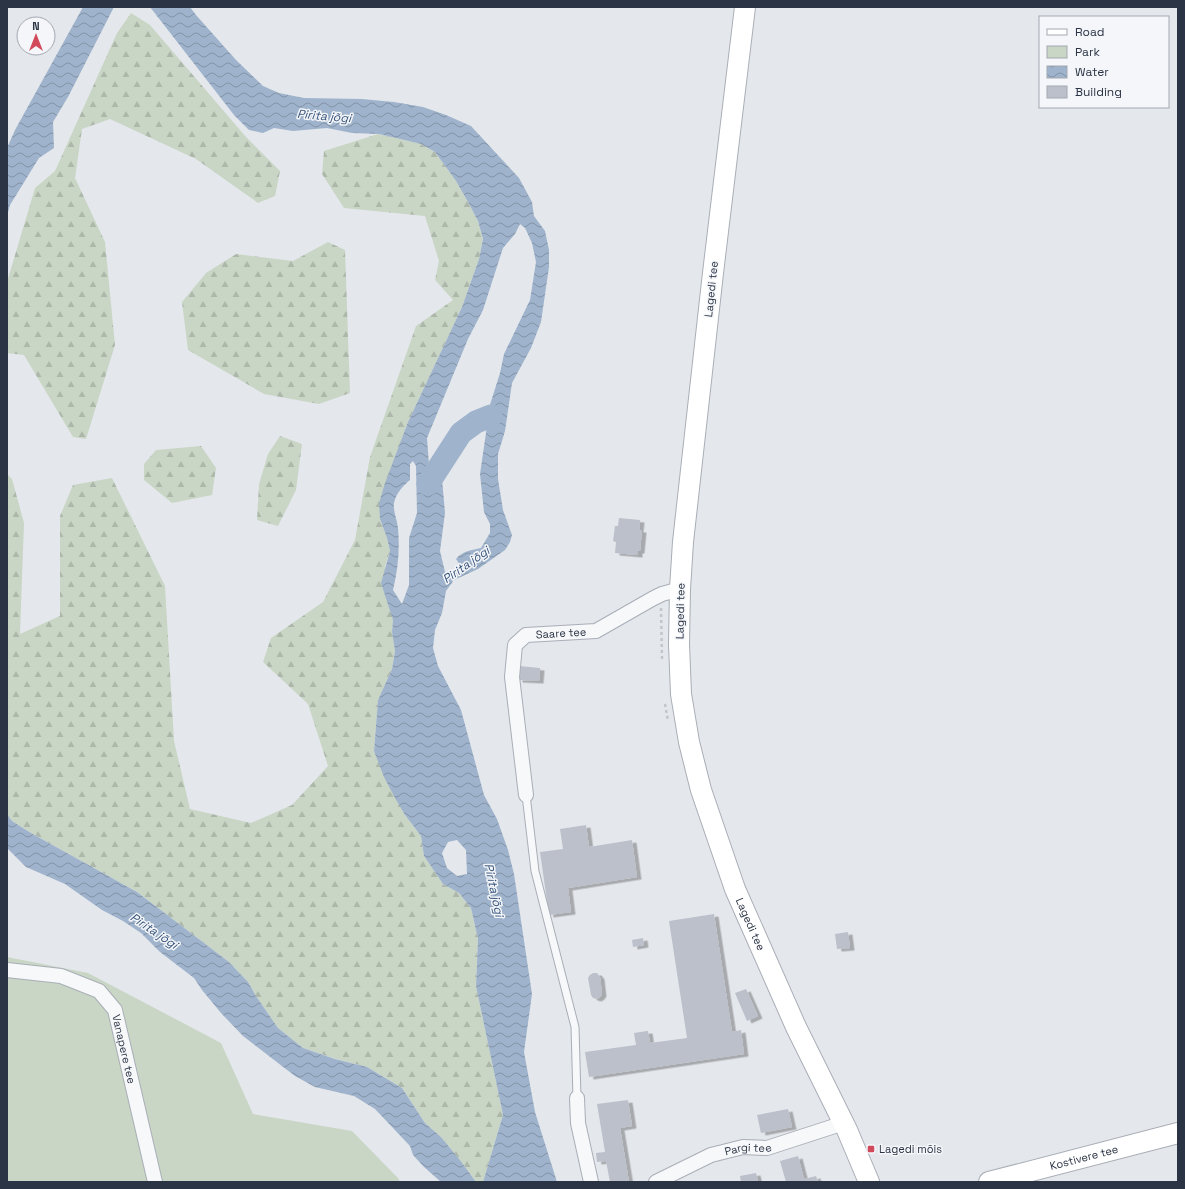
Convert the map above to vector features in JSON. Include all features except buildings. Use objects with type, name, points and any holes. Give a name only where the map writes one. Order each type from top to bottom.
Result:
[{"type":"street","name":"Lagedi tee","points":[[746,7],[712,281],[683,542],[671,591],[679,644],[681,694],[689,742],[701,790],[735,889],[796,1028],[844,1123],[869,1182]]},
{"type":"street","name":"Saare tee","points":[[526,795],[512,677],[515,645],[526,635],[596,631],[671,591]]},
{"type":"street","name":"Vanapere tee","points":[[7,970],[61,976],[99,991],[115,1010],[155,1182]]},
{"type":"street","points":[[577,1098],[578,1123],[591,1182]]},
{"type":"street","name":"Pargi tee","points":[[656,1182],[711,1155],[743,1147],[767,1148],[844,1123]]},
{"type":"street","name":"Kostivere tee","points":[[989,1182],[1178,1133]]},
{"type":"lane","points":[[526,795],[535,871],[574,1027],[577,1098]]},
{"type":"path","points":[[662,666],[661,643],[671,591]]},
{"type":"path","points":[[665,696],[669,726]]},
{"type":"green space","points":[[131,13],[150,25],[246,137],[280,171],[275,196],[258,203],[196,159],[110,119],[82,129],[75,178],[105,242],[115,345],[86,439],[73,437],[24,355],[7,353],[7,282],[35,188],[55,171],[117,33]]},
{"type":"green space","points":[[378,134],[421,144],[435,152],[456,181],[468,202],[478,221],[483,239],[479,259],[462,307],[408,422],[397,452],[380,519],[390,551],[385,566],[393,620],[392,632],[395,651],[392,669],[378,700],[374,751],[405,815],[421,836],[424,856],[443,884],[459,893],[471,908],[478,939],[476,986],[503,1115],[483,1182],[476,1182],[441,1137],[425,1123],[402,1088],[367,1067],[303,1048],[278,1028],[248,982],[229,962],[137,892],[31,833],[12,821],[7,814],[7,474],[12,479],[24,523],[20,634],[60,616],[60,516],[73,485],[112,478],[165,586],[174,741],[190,809],[251,823],[292,805],[328,766],[308,704],[263,662],[271,638],[323,602],[355,540],[370,457],[416,326],[453,300],[435,280],[439,261],[425,216],[344,208],[322,174],[324,151]]},
{"type":"green space","points":[[328,242],[345,250],[350,393],[319,404],[264,394],[188,350],[182,302],[206,273],[236,254],[293,261]]},
{"type":"green space","points":[[280,436],[302,444],[296,490],[278,526],[257,520],[259,484],[268,454]]},
{"type":"green space","points":[[201,446],[216,468],[212,495],[172,503],[144,480],[144,464],[156,450]]},
{"type":"green space","points":[[7,957],[88,973],[221,1043],[253,1114],[352,1131],[398,1178],[400,1182],[7,1182]]},
{"type":"water","points":[[83,7],[114,7],[68,97],[53,122],[54,148],[39,158],[10,205],[7,216],[7,148],[15,130]]},
{"type":"water","points":[[150,7],[190,7],[236,60],[263,86],[279,93],[304,98],[362,99],[394,102],[423,107],[471,126],[519,178],[532,202],[534,216],[545,231],[549,250],[549,267],[541,322],[531,348],[512,383],[505,431],[498,454],[498,479],[503,510],[512,535],[505,550],[478,569],[454,580],[446,591],[442,613],[435,630],[433,648],[438,666],[461,710],[484,795],[497,819],[508,850],[514,874],[532,994],[524,1052],[535,1112],[557,1182],[483,1182],[503,1115],[476,986],[478,939],[471,908],[459,893],[443,884],[424,856],[421,836],[405,815],[395,798],[384,777],[374,751],[378,700],[392,669],[395,651],[392,632],[393,620],[381,583],[390,551],[380,519],[379,503],[408,422],[462,307],[479,259],[483,239],[478,221],[456,181],[435,152],[421,144],[379,134],[352,133],[327,128],[293,131],[274,128],[263,133],[249,130],[234,115]],"holes":[[[520,224],[525,228],[532,243],[536,262],[530,300],[504,354],[500,373],[488,411],[480,474],[484,512],[490,524],[490,533],[481,548],[467,551],[458,556],[456,559],[460,565],[449,576],[445,572],[440,551],[445,513],[442,479],[429,465],[427,438],[468,339],[483,310],[503,248],[515,234]],[[413,461],[416,466],[417,513],[409,538],[409,585],[402,604],[393,590],[399,552],[398,528],[394,503],[402,487],[410,480],[410,464]],[[457,840],[466,850],[467,874],[457,876],[447,868],[442,853],[448,842]]]},
{"type":"water","points":[[7,814],[12,821],[31,833],[137,892],[229,962],[248,982],[278,1028],[303,1048],[335,1059],[367,1067],[402,1088],[425,1123],[441,1137],[476,1182],[441,1182],[413,1155],[410,1146],[375,1109],[354,1096],[315,1087],[295,1076],[243,1036],[221,1013],[194,978],[160,952],[141,933],[102,910],[65,884],[26,867],[7,848]]},
{"type":"waterway","name":"Pirita jõgi","points":[[428,484],[461,433],[476,422],[491,416]]},
{"type":"place","name":"Lagedi mõis","points":[[871,1149]]}]
